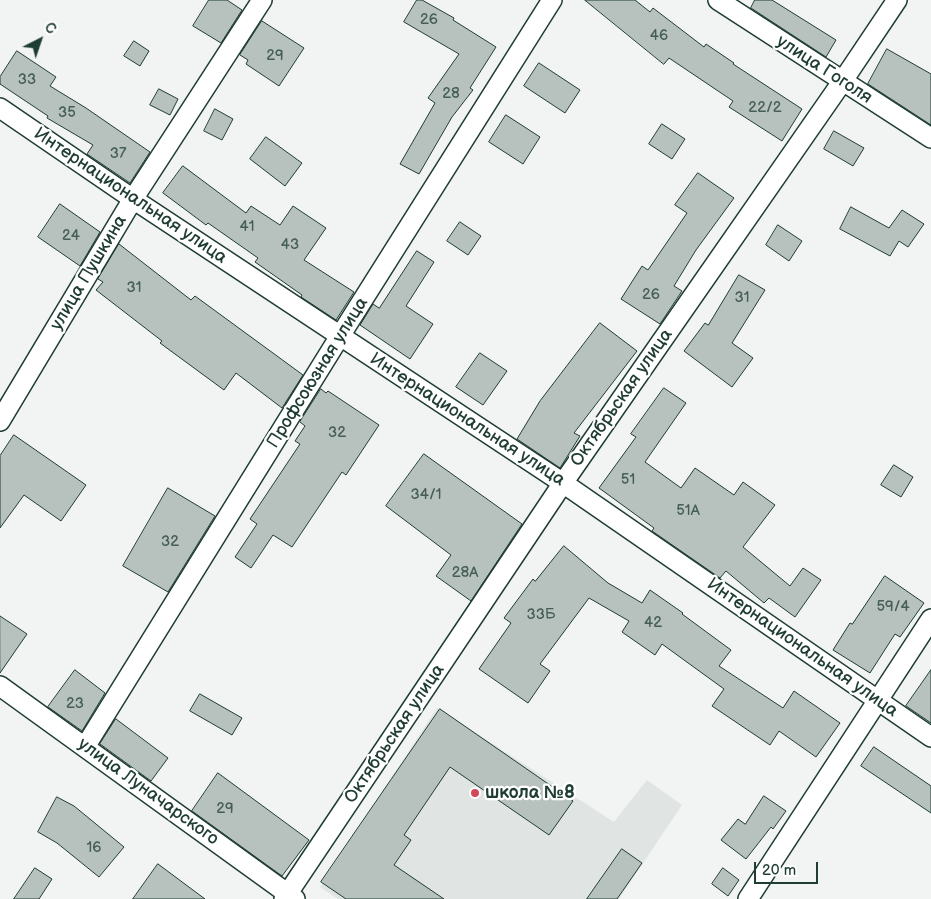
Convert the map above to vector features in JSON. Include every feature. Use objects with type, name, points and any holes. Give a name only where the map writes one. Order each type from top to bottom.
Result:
[{"type":"street","name":"улица Пушкина","points":[[0,421],[134,199],[262,0]]},
{"type":"street","name":"Профсоюзная улица","points":[[85,747],[340,336],[552,0]]},
{"type":"street","name":"улица Гоголя","points":[[718,0],[931,138]]},
{"type":"street","name":"Октябрьская улица","points":[[289,897],[564,483],[897,0]]},
{"type":"street","name":"Интернациональная улица","points":[[0,108],[340,336],[564,483],[931,737]]},
{"type":"street","points":[[748,899],[931,619]]},
{"type":"street","name":"улица Луначарского","points":[[0,686],[289,897]]},
{"type":"shaded area","name":"школа №8","points":[[437,708],[614,822],[647,780],[682,805],[619,899],[338,899],[320,887]]},
{"type":"building","points":[[209,0],[227,0],[242,10],[221,43],[193,26]]},
{"type":"building","points":[[417,0],[422,0],[454,18],[453,20],[496,47],[470,88],[473,90],[452,117],[419,174],[400,164],[435,103],[428,98],[459,54],[404,22]]},
{"type":"building","points":[[585,0],[635,0],[650,12],[653,8],[704,47],[706,44],[802,109],[782,141],[729,107],[733,101],[669,58],[664,64]]},
{"type":"building","points":[[755,0],[772,0],[836,40],[826,57],[751,8]]},
{"type":"building","points":[[262,21],[304,48],[279,86],[246,64],[248,60],[240,55]]},
{"type":"building","points":[[134,41],[149,51],[140,66],[124,56]]},
{"type":"building","points":[[887,49],[931,74],[931,125],[868,84]]},
{"type":"building","points":[[17,51],[56,77],[50,86],[150,152],[130,183],[87,154],[93,145],[47,118],[48,116],[0,84],[0,77]]},
{"type":"building","points":[[539,63],[580,90],[565,113],[524,86]]},
{"type":"building","points":[[159,89],[178,99],[170,115],[150,105]]},
{"type":"building","points":[[215,109],[233,119],[222,140],[204,131]]},
{"type":"building","points":[[506,115],[540,137],[523,164],[489,142]]},
{"type":"building","points":[[662,124],[685,139],[672,159],[649,144]]},
{"type":"building","points":[[834,131],[864,148],[853,166],[824,149]]},
{"type":"building","points":[[266,137],[302,163],[285,186],[250,159]]},
{"type":"building","points":[[183,166],[246,213],[251,206],[280,225],[293,206],[326,228],[304,260],[354,292],[336,320],[301,297],[302,295],[255,262],[258,258],[208,223],[206,225],[163,193]]},
{"type":"building","points":[[698,173],[734,198],[696,250],[674,286],[682,291],[660,324],[621,299],[642,266],[648,270],[687,213],[675,205]]},
{"type":"building","points":[[60,204],[100,232],[80,266],[38,237]]},
{"type":"building","points":[[851,207],[889,228],[902,210],[924,224],[908,247],[899,241],[890,256],[840,229]]},
{"type":"building","points":[[460,222],[481,236],[468,255],[447,241]]},
{"type":"building","points":[[778,225],[802,241],[789,261],[766,245]]},
{"type":"building","points":[[119,244],[191,300],[195,296],[303,375],[282,408],[236,373],[224,390],[160,343],[162,341],[96,290],[103,282],[98,279]]},
{"type":"building","points":[[417,251],[434,262],[406,306],[433,324],[410,359],[360,325],[373,304],[379,308]]},
{"type":"building","points":[[739,275],[765,290],[732,343],[753,358],[732,387],[684,351],[705,323],[708,325]]},
{"type":"building","points":[[600,323],[637,351],[574,433],[580,436],[560,468],[517,439],[540,401]]},
{"type":"building","points":[[480,353],[507,371],[483,405],[456,387]]},
{"type":"building","points":[[664,388],[686,403],[645,462],[681,488],[695,468],[734,495],[743,482],[775,505],[743,547],[790,586],[803,568],[821,580],[795,617],[769,598],[764,603],[726,571],[720,578],[652,531],[654,528],[599,488],[636,437],[631,434]]},
{"type":"building","points":[[321,389],[326,393],[328,391],[379,425],[346,475],[342,472],[292,547],[273,535],[251,568],[235,557],[257,524],[250,519],[300,444],[295,441],[305,426],[300,422]]},
{"type":"building","points":[[14,435],[86,485],[61,521],[24,495],[0,528],[0,456]]},
{"type":"building","points":[[424,454],[522,524],[471,601],[436,576],[451,555],[386,506]]},
{"type":"building","points":[[894,465],[913,477],[901,497],[881,485]]},
{"type":"building","points":[[168,488],[215,516],[168,592],[123,566]]},
{"type":"building","points":[[564,546],[608,583],[642,603],[650,590],[683,613],[731,650],[719,666],[783,708],[794,691],[840,723],[816,757],[779,731],[770,745],[712,706],[724,689],[662,644],[655,655],[622,632],[629,621],[589,598],[540,664],[550,671],[528,703],[479,669],[511,623],[504,618],[533,579],[535,581]]},
{"type":"building","points":[[885,576],[924,603],[900,637],[895,634],[870,673],[833,650],[850,623],[852,624]]},
{"type":"building","points":[[0,616],[27,634],[0,673]]},
{"type":"building","points":[[75,670],[105,693],[82,731],[48,707]]},
{"type":"building","points":[[931,670],[931,723],[906,706]]},
{"type":"building","points":[[200,694],[242,718],[232,735],[190,711]]},
{"type":"building","points":[[440,709],[573,801],[549,835],[450,767],[404,835],[411,840],[394,865],[444,899],[346,899],[321,882]]},
{"type":"building","points":[[116,719],[168,758],[151,781],[100,744]]},
{"type":"building","points":[[874,747],[931,786],[931,813],[861,766]]},
{"type":"building","points":[[218,773],[309,840],[282,876],[192,811]]},
{"type":"building","points":[[764,796],[786,811],[773,829],[771,827],[746,859],[721,840],[738,819],[745,824]]},
{"type":"building","points":[[57,797],[74,806],[124,847],[99,877],[57,843],[38,832]]},
{"type":"building","points":[[622,849],[642,863],[617,899],[587,899]]},
{"type":"building","points":[[158,864],[205,899],[133,899]]},
{"type":"building","points":[[35,868],[52,879],[39,899],[14,899]]},
{"type":"building","points":[[723,868],[739,880],[728,896],[712,884]]},
{"type":"place","name":"школа №8","points":[[475,793]]}]
